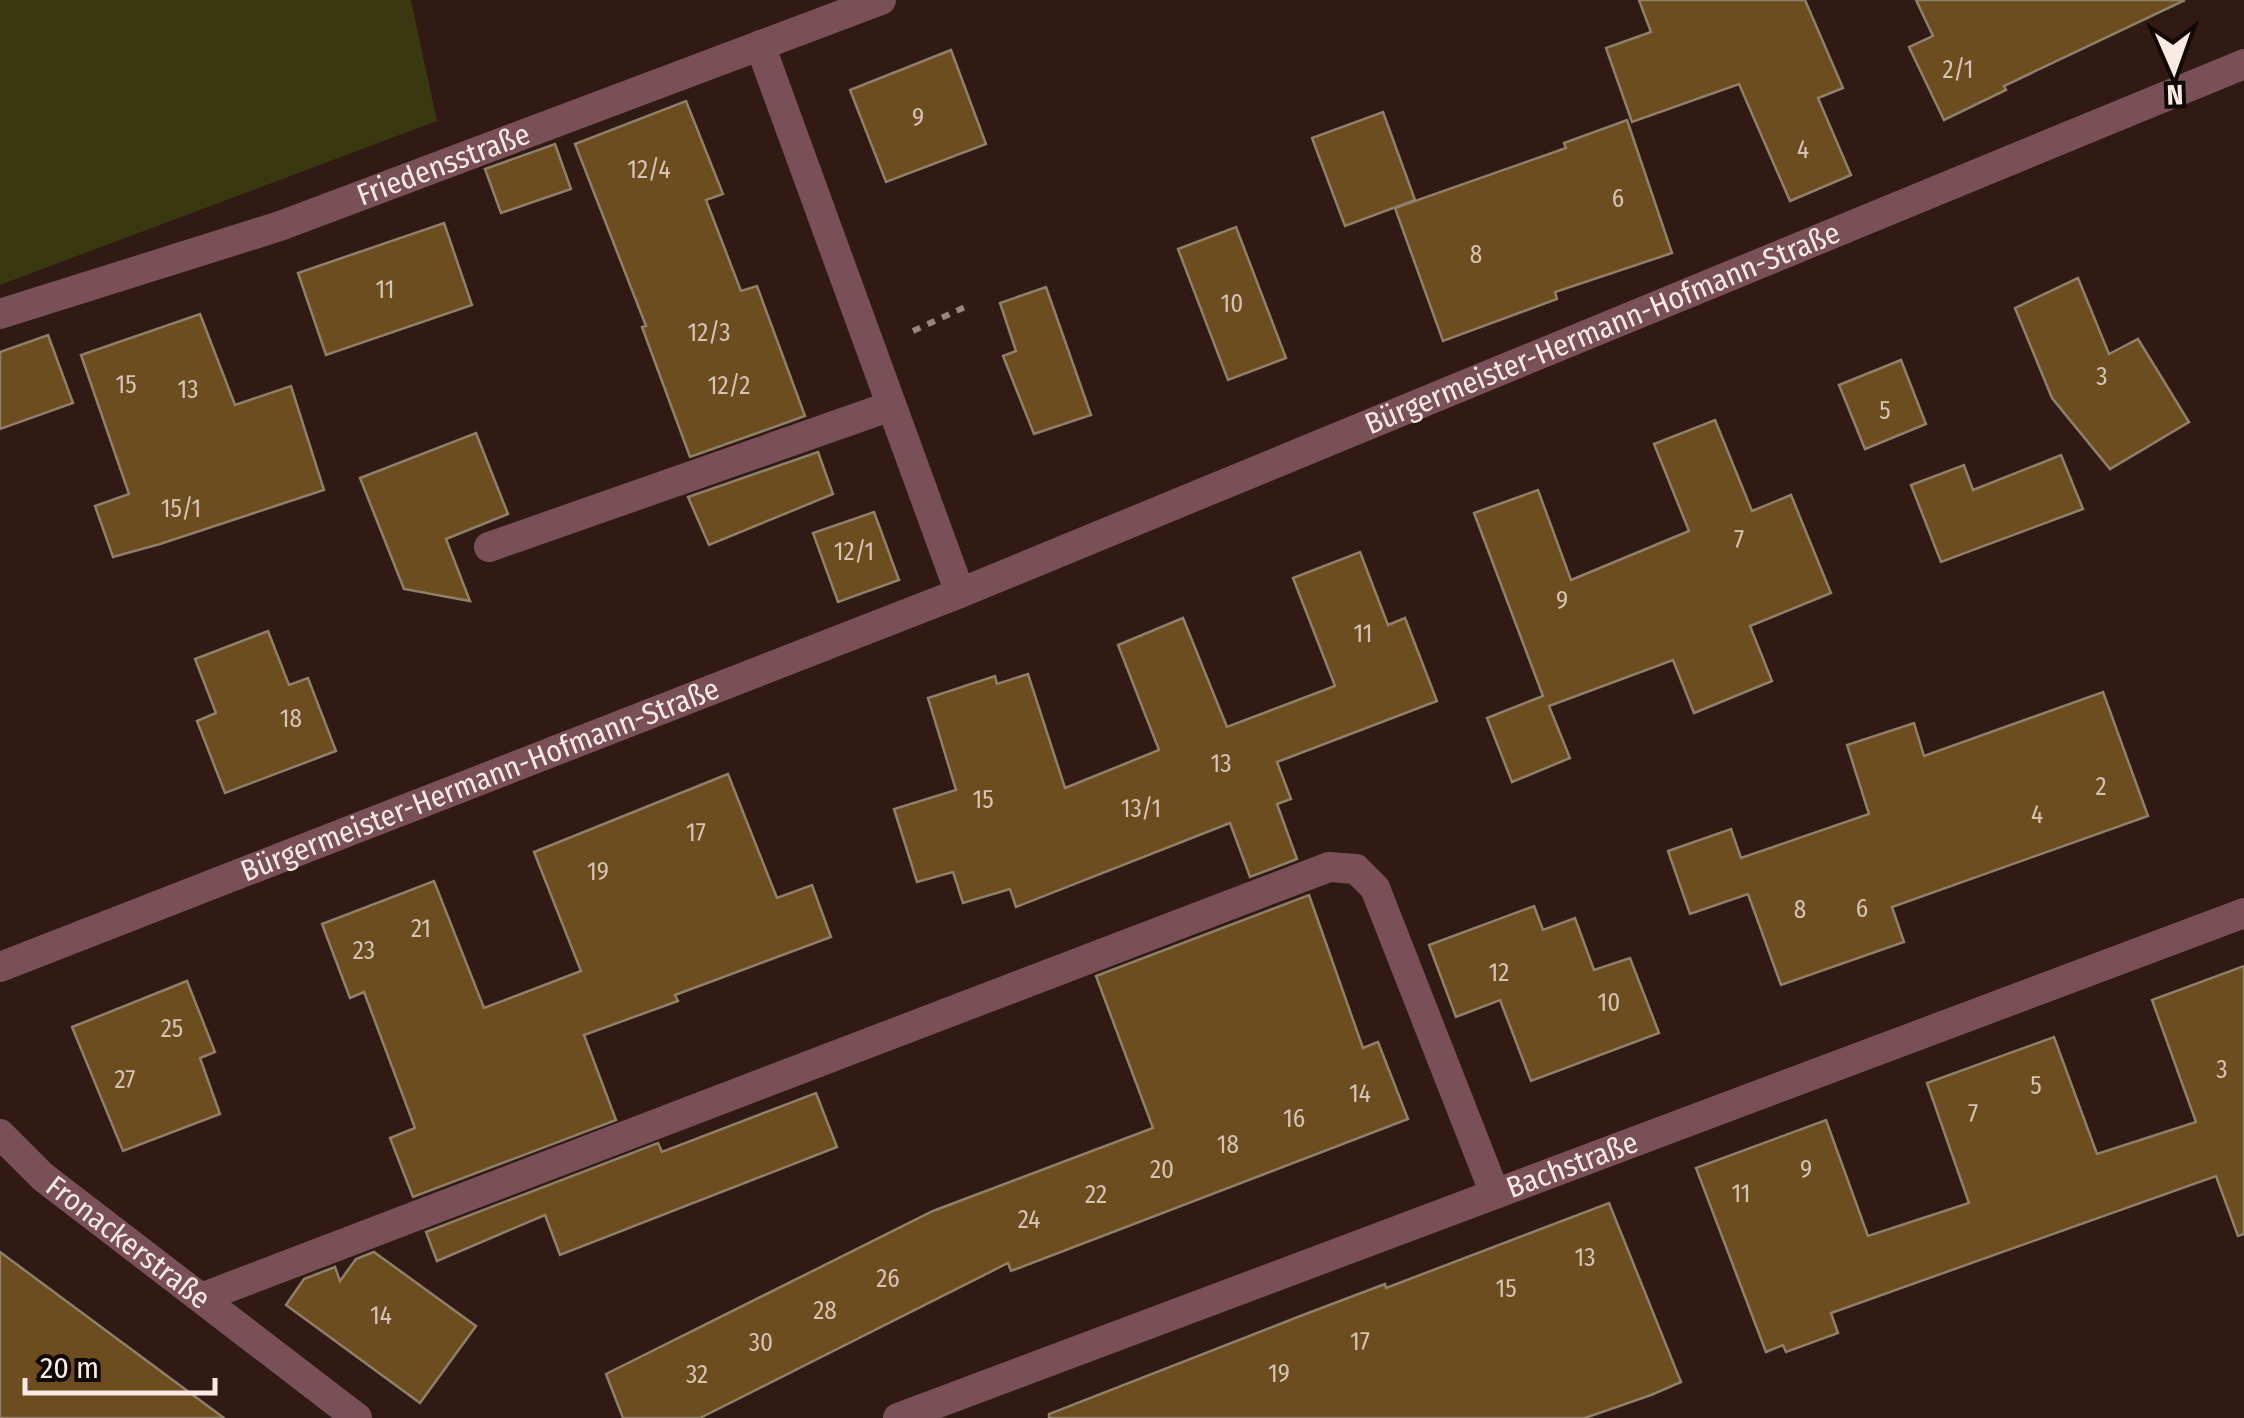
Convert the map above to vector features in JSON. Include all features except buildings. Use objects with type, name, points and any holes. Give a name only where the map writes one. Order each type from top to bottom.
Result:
[{"type":"street","name":"Friedensstraße","points":[[0,314],[280,226],[881,0]]},
{"type":"street","points":[[760,45],[960,593]]},
{"type":"street","name":"Bürgermeister-Hermann-Hofmann-Straße","points":[[0,966],[960,593],[2244,64]]},
{"type":"street","points":[[489,546],[891,406]]},
{"type":"street","points":[[201,1298],[1330,867],[1356,869],[1375,888],[1494,1194]]},
{"type":"street","name":"Bachstraße","points":[[898,1418],[2244,913]]},
{"type":"street","name":"Fronackerstraße","points":[[0,1134],[42,1177],[358,1418]]},
{"type":"shaded area","points":[[0,0],[411,0],[437,121],[0,285]]}]
